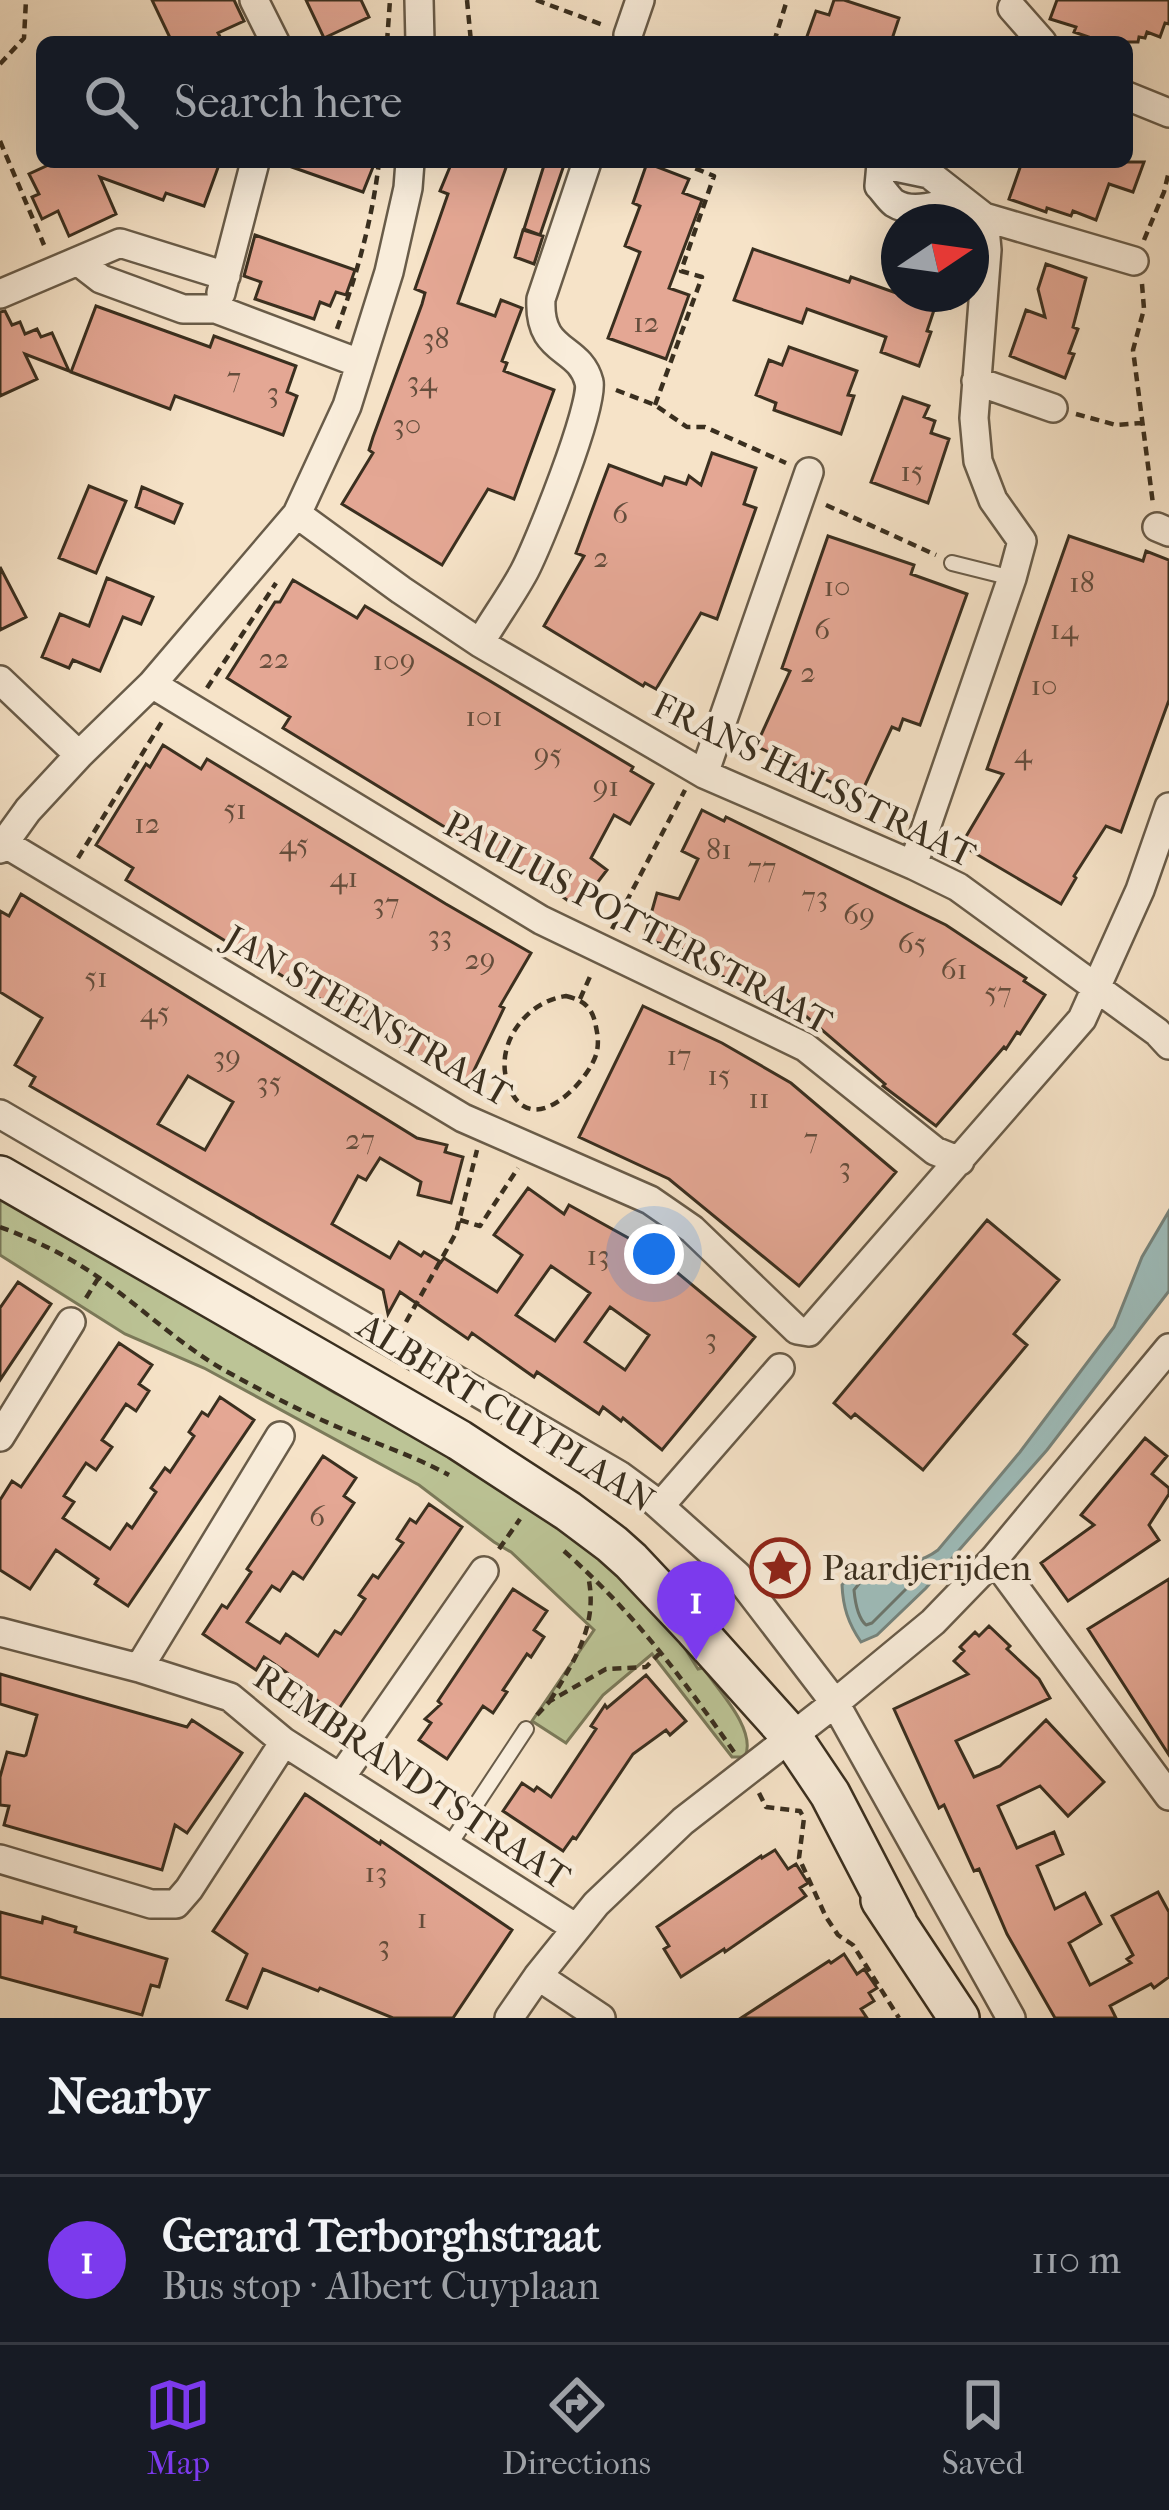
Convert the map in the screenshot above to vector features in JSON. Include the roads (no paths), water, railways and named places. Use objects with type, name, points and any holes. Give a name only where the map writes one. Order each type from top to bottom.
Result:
[{"type":"street","points":[[254,0],[272,36]]},
{"type":"street","points":[[419,0],[420,36]]},
{"type":"street","points":[[628,35],[640,0]]},
{"type":"street","points":[[1006,3],[1036,36]]},
{"type":"street","points":[[1133,99],[1169,112]]},
{"type":"street","points":[[217,309],[253,168]]},
{"type":"street","points":[[2,846],[79,754],[174,696],[297,514],[347,406],[388,272],[410,168]]},
{"type":"street","points":[[480,643],[525,570],[586,415],[588,379],[548,338],[540,321],[541,299],[584,168]]},
{"type":"street","points":[[958,198],[966,204]]},
{"type":"street","points":[[989,218],[1134,261]]},
{"type":"street","points":[[0,294],[120,243],[226,276]]},
{"type":"street","points":[[67,267],[183,309],[217,309],[358,363]]},
{"type":"street","points":[[914,865],[1022,541],[994,500],[978,461],[974,418],[981,312]]},
{"type":"street","points":[[976,381],[1054,408]]},
{"type":"street","points":[[700,772],[806,483]]},
{"type":"street","name":"FRANS HALSSTRAAT","points":[[297,514],[480,643],[700,772],[958,887],[1169,1045]]},
{"type":"street","points":[[0,680],[79,754]]},
{"type":"street","name":"PAULUS POTTERSTRAAT","points":[[174,696],[541,920],[805,1047],[935,1151],[960,1161]]},
{"type":"street","points":[[960,1161],[1082,1019],[1094,987],[1154,891],[1169,807]]},
{"type":"street","name":"JAN STEENSTRAAT","points":[[2,846],[463,1118],[650,1200],[692,1228],[797,1330],[809,1332],[960,1161]]},
{"type":"street","name":"ALBERT CUYPLAAN","points":[[0,1114],[619,1475],[660,1507],[736,1575],[835,1703],[1011,2018]]},
{"type":"street","name":"ALBERT CUYPLAAN","points":[[0,1176],[459,1440],[568,1511],[631,1561],[695,1629],[770,1753],[830,1794],[897,1923],[959,2018]]},
{"type":"street","points":[[0,1438],[71,1322]]},
{"type":"street","points":[[509,2018],[596,1904],[683,1821],[933,1622],[1164,1365]]},
{"type":"street","points":[[660,1507],[780,1368]]},
{"type":"street","points":[[139,1668],[280,1436]]},
{"type":"street","points":[[994,1559],[1169,1796]]},
{"type":"street","points":[[341,1777],[484,1571]]},
{"type":"street","name":"REMBRANDTSTRAAT","points":[[0,1632],[230,1697],[284,1742],[576,1928]]},
{"type":"street","points":[[0,1859],[151,1904],[176,1904],[284,1742]]},
{"type":"street","points":[[538,1976],[602,2018]]},
{"type":"lane","points":[[952,563],[1012,578]]},
{"type":"lane","points":[[448,1846],[526,1729]]},
{"type":"water","points":[[1169,1211],[1169,1291],[1047,1450],[926,1588],[877,1635],[861,1642],[847,1615],[842,1585],[865,1565],[915,1561],[938,1550],[1020,1452],[1114,1327],[1142,1257]]},
{"type":"place","name":"Paardjerijden","points":[[780,1568]]},
{"type":"place","name":"Gerard Terborghstraat","points":[[696,1660]]}]
